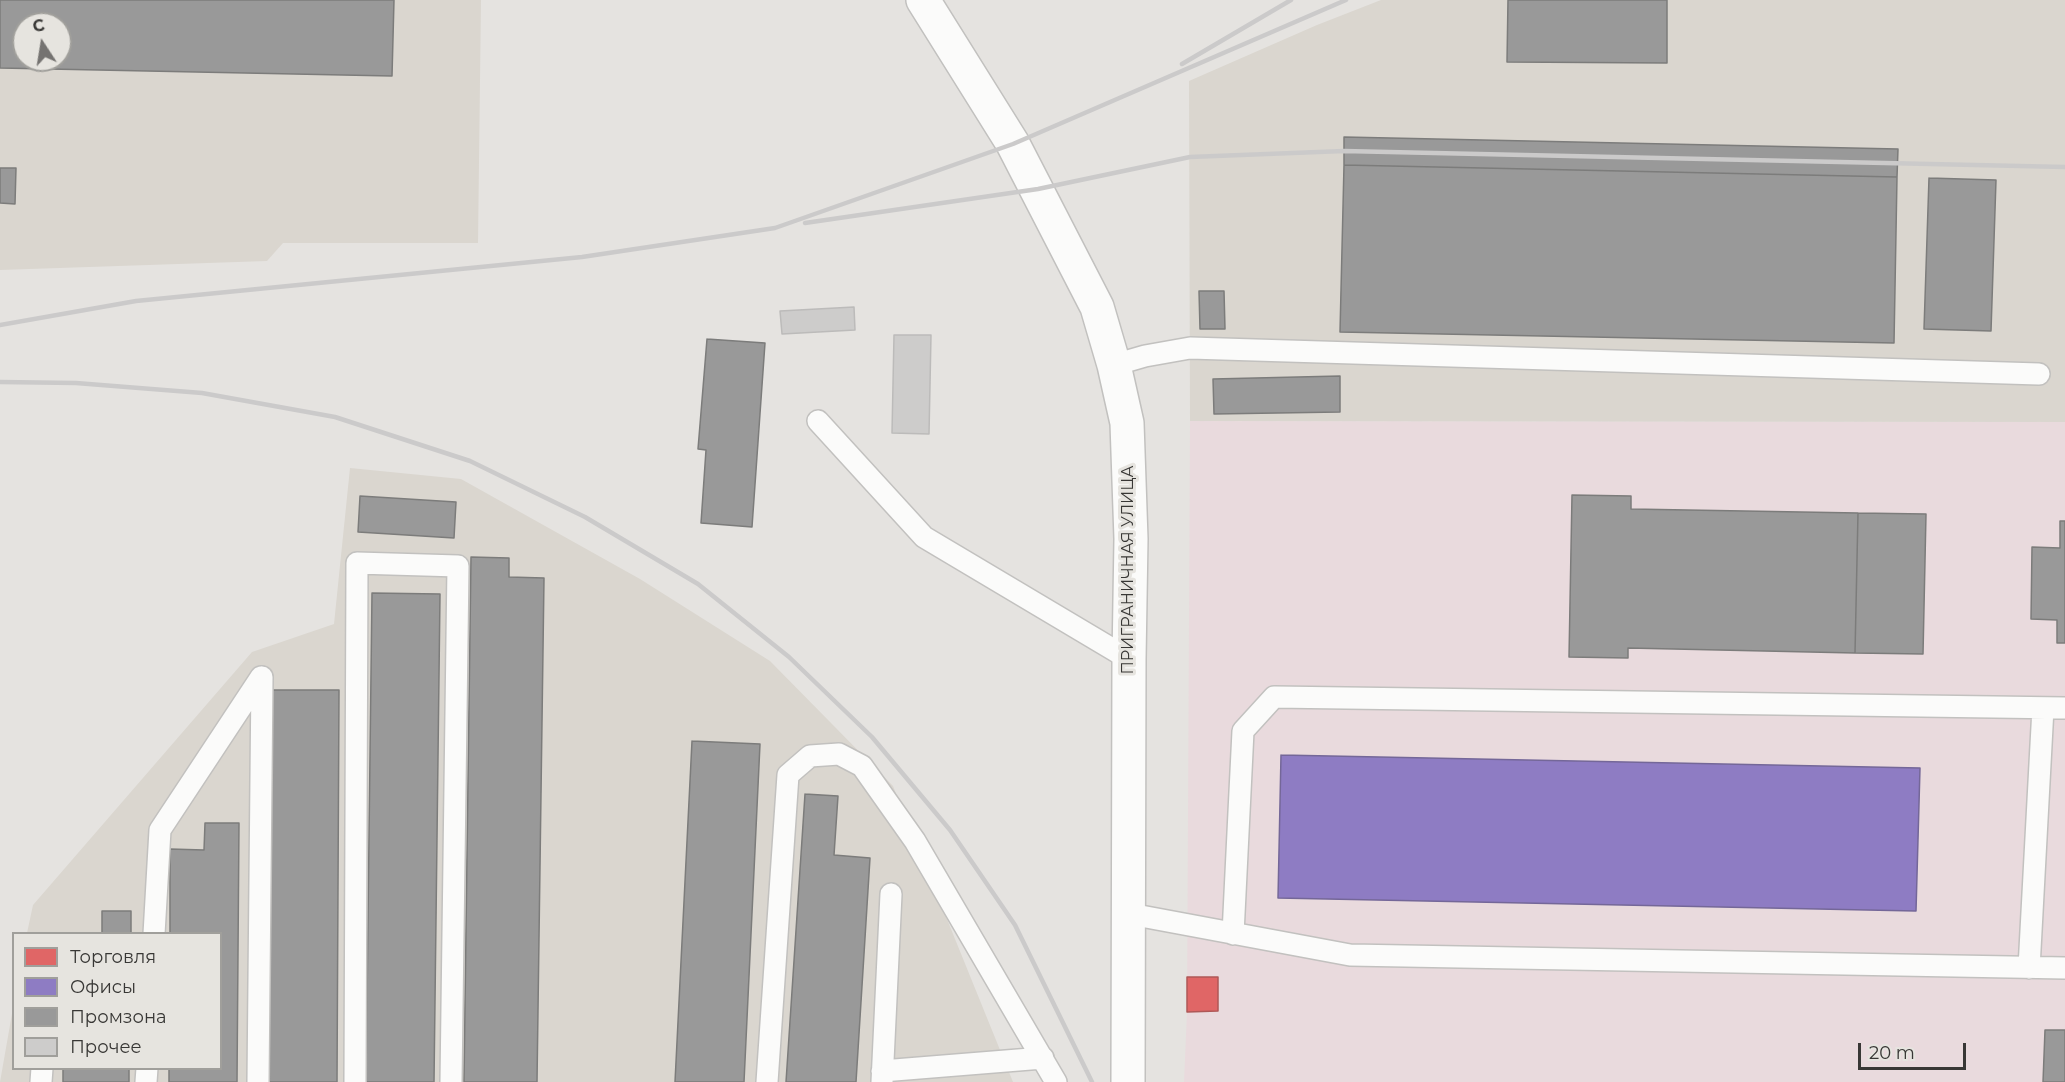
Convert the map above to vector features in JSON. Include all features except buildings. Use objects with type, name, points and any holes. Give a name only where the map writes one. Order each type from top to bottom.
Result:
[{"type":"street","name":"ПРИГРАНИЧНАЯ УЛИЦА","points":[[923,0],[1013,144],[1097,308],[1114,365],[1127,423],[1131,539],[1128,659],[1130,914],[1128,1082]]},
{"type":"lane","points":[[1114,365],[1144,356],[1190,348],[2039,374]]},
{"type":"lane","points":[[818,421],[924,537],[1128,659]]},
{"type":"lane","points":[[355,1082],[357,563],[458,566],[451,1082]]},
{"type":"lane","points":[[154,932],[160,830],[262,677],[258,1082]]},
{"type":"lane","points":[[1233,934],[1243,731],[1274,697],[2065,708]]},
{"type":"lane","points":[[2029,968],[2043,708]]},
{"type":"lane","points":[[767,1082],[788,775],[810,756],[839,754],[862,766],[915,841],[1056,1082]]},
{"type":"lane","points":[[891,894],[882,1076],[1043,1058]]},
{"type":"lane","points":[[1130,914],[1350,955],[2065,968]]},
{"type":"shaded area","points":[[0,0],[481,0],[478,243],[283,243],[267,261],[0,270]]},
{"type":"shaded area","points":[[1381,0],[2065,0],[2065,422],[1190,421],[1189,81],[1317,25]]},
{"type":"shaded area","points":[[1190,421],[2065,422],[2065,1082],[1184,1082],[1187,1012]]},
{"type":"shaded area","points":[[350,468],[461,479],[640,579],[770,661],[893,786],[1013,1082],[0,1082],[12,1014],[12,1070],[222,1070],[222,932],[27,932],[33,905],[252,652],[334,624]]},
{"type":"railway","points":[[1182,64],[1291,0]]},
{"type":"railway","points":[[0,325],[136,301],[582,257],[775,228],[1013,144],[1346,0]]},
{"type":"railway","points":[[805,223],[1038,189],[1190,157],[1344,151],[2065,167]]},
{"type":"railway","points":[[0,382],[76,383],[202,393],[335,417],[470,461],[585,517],[698,584],[789,657],[872,737],[950,830],[1015,925],[1092,1082]]}]
